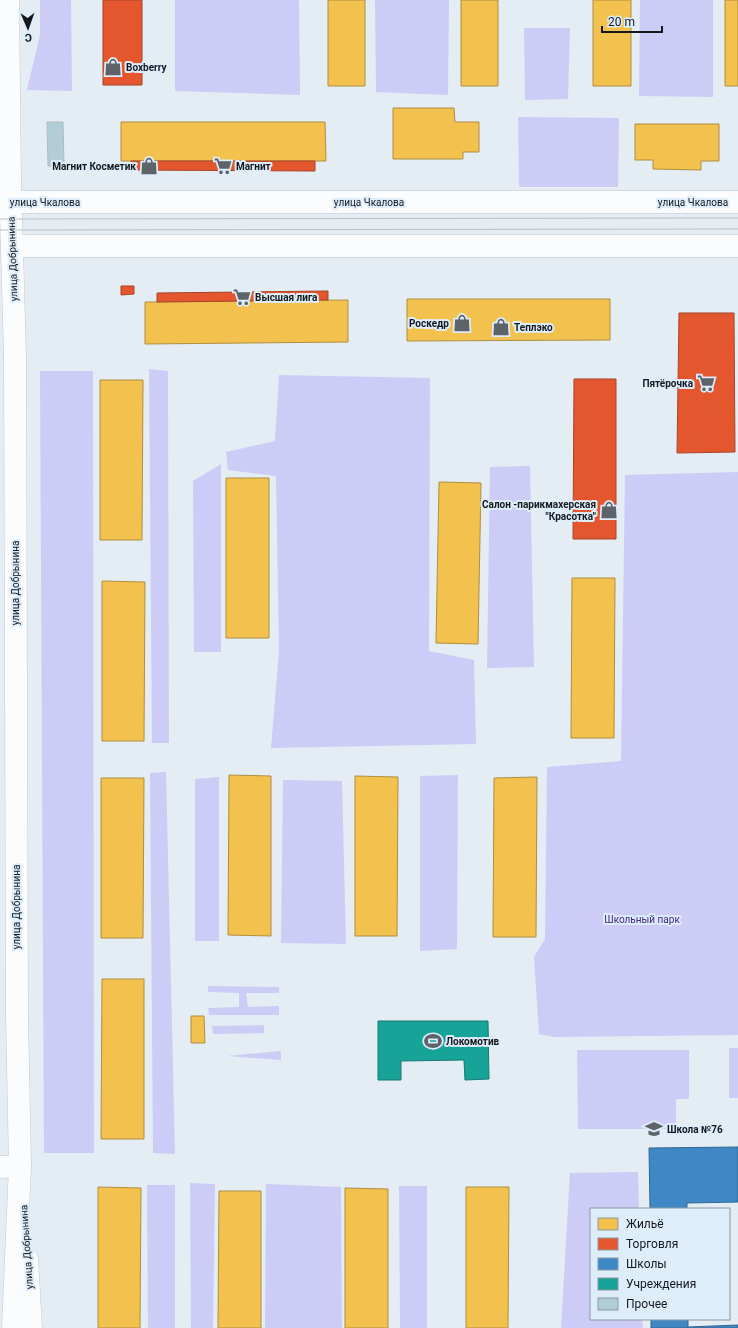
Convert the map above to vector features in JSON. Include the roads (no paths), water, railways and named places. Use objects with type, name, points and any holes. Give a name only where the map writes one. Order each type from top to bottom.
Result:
[{"type":"street","name":"улица Добрынина","points":[[8,0],[5,202],[15,405],[17,992],[10,1166],[22,1319]]},
{"type":"street","name":"улица Чкалова","points":[[5,202],[738,202]]},
{"type":"street","points":[[6,246],[738,246]]},
{"type":"tram line","points":[[0,219],[738,218]]},
{"type":"tram line","points":[[0,230],[738,229]]},
{"type":"place","name":"Boxberry","points":[[113,67]]},
{"type":"place","name":"Магнит Косметик","points":[[149,166]]},
{"type":"place","name":"Магнит","points":[[223,166]]},
{"type":"place","name":"Высшая лига","points":[[242,297]]},
{"type":"place","name":"Роскедр","points":[[462,323]]},
{"type":"place","name":"Теплэко","points":[[501,327]]},
{"type":"place","name":"Пятёрочка","points":[[706,383]]},
{"type":"place","name":"Салон -парикмахерская \"Красотка\"","points":[[609,510]]},
{"type":"place","name":"Локомотив","points":[[433,1041]]},
{"type":"place","name":"Школа №76","points":[[654,1129]]},
{"type":"park label","name":"Школьный парк","points":[[642,919]]}]
